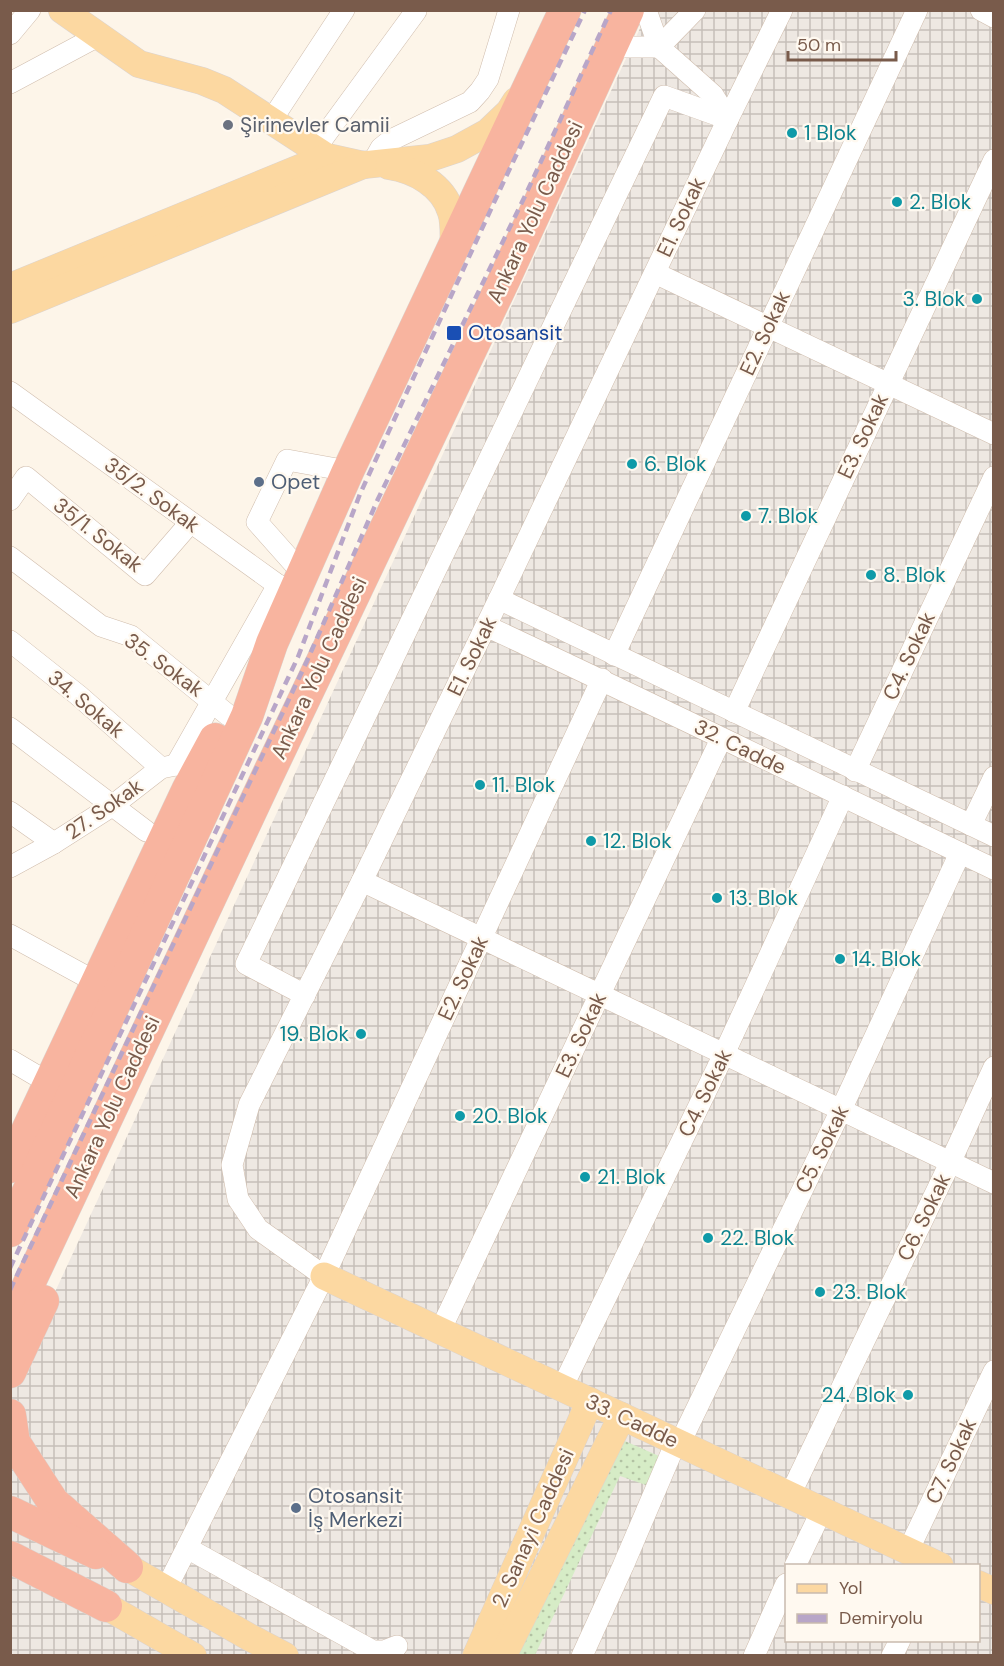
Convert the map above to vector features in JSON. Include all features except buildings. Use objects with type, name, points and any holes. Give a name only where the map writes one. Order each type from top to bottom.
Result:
[{"type":"highway","name":"Ankara Yolu Caddesi","points":[[10,1231],[247,716],[293,584],[454,250],[565,10]]},
{"type":"highway","name":"Ankara Yolu Caddesi","points":[[10,1324],[504,280],[628,10]]},
{"type":"highway","points":[[10,1396],[11,1372],[269,809],[341,622]]},
{"type":"highway","points":[[13,1156],[96,982],[179,766],[220,708],[272,644]]},
{"type":"highway","points":[[10,1415],[14,1442],[53,1502],[127,1567]]},
{"type":"highway","points":[[10,1512],[127,1567]]},
{"type":"highway","points":[[10,1557],[106,1606]]},
{"type":"highway","points":[[10,1582],[26,1581],[106,1606]]},
{"type":"main road","points":[[62,10],[139,64],[202,81],[224,90],[321,153],[402,168],[420,175],[439,191],[452,212],[454,250]]},
{"type":"main road","points":[[10,310],[371,164],[430,158],[456,149],[488,132],[509,112],[546,52]]},
{"type":"main road","points":[[10,287],[321,153]]},
{"type":"main road","name":"33. Cadde","points":[[324,1276],[935,1564]]},
{"type":"main road","name":"2. Sanayi Caddesi","points":[[476,1656],[590,1401]]},
{"type":"main road","name":"2. Sanayi Caddesi","points":[[503,1656],[622,1416]]},
{"type":"main road","points":[[127,1567],[285,1656]]},
{"type":"main road","points":[[106,1606],[193,1656]]},
{"type":"street","points":[[10,34],[30,10]]},
{"type":"street","points":[[271,121],[344,10]]},
{"type":"street","points":[[321,153],[416,10]]},
{"type":"street","points":[[371,164],[381,148],[391,140],[470,102],[480,91],[488,79],[509,10]]},
{"type":"street","points":[[646,10],[659,46],[713,95],[728,119]]},
{"type":"street","points":[[611,47],[659,46],[695,10]]},
{"type":"street","name":"E1. Sokak","points":[[324,1276],[258,1229],[238,1199],[232,1165],[249,1105],[362,881],[782,10]]},
{"type":"street","name":"E2. Sokak","points":[[614,655],[917,10]]},
{"type":"street","points":[[981,10],[993,17]]},
{"type":"street","points":[[10,83],[98,36]]},
{"type":"street","points":[[305,994],[246,964],[659,106],[664,96],[728,119]]},
{"type":"street","name":"E3. Sokak","points":[[734,712],[993,160]]},
{"type":"street","points":[[655,273],[993,434]]},
{"type":"street","name":"35/2. Sokak","points":[[10,392],[190,523],[293,584]]},
{"type":"street","points":[[220,708],[293,584],[257,522],[287,460],[348,471]]},
{"type":"street","name":"35/1. Sokak","points":[[10,500],[26,477],[146,575],[190,523]]},
{"type":"street","name":"C4. Sokak","points":[[855,771],[993,477]]},
{"type":"street","name":"35. Sokak","points":[[10,557],[101,626],[131,636],[220,708]]},
{"type":"street","name":"32. Cadde","points":[[499,599],[993,836]]},
{"type":"street","name":"32. Cadde","points":[[486,626],[993,869]]},
{"type":"street","name":"34. Sokak","points":[[10,641],[78,694],[179,766]]},
{"type":"street","name":"E2. Sokak","points":[[166,1589],[324,1276],[602,680]]},
{"type":"street","points":[[10,728],[146,831]]},
{"type":"street","name":"E3. Sokak","points":[[440,1331],[721,739]]},
{"type":"street","name":"27. Sokak","points":[[10,867],[54,843],[179,766]]},
{"type":"street","points":[[971,825],[993,777]]},
{"type":"street","name":"C4. Sokak","points":[[562,1388],[724,1054],[843,796]]},
{"type":"street","points":[[10,812],[54,843]]},
{"type":"street","name":"C5. Sokak","points":[[582,1656],[678,1442],[841,1110],[960,854]]},
{"type":"street","points":[[362,881],[993,1183]]},
{"type":"street","points":[[10,935],[96,982]]},
{"type":"street","points":[[10,1060],[49,1083]]},
{"type":"street","name":"C6. Sokak","points":[[790,1495],[950,1163],[993,1067]]},
{"type":"street","name":"C7. Sokak","points":[[908,1551],[993,1371]]},
{"type":"street","points":[[796,1564],[822,1510]]},
{"type":"street","points":[[187,1548],[373,1651],[384,1651],[397,1646]]},
{"type":"street","points":[[754,1656],[785,1586]]},
{"type":"street","points":[[892,1656],[899,1642]]},
{"type":"shaded area","name":"Otosansit","points":[[648,11],[993,11],[993,1655],[11,1656],[11,1387]]},
{"type":"green space","points":[[618,1438],[659,1456],[646,1485],[620,1476],[535,1655],[517,1656]]},
{"type":"railway","points":[[10,1268],[298,657],[360,494],[585,10]]},
{"type":"railway","points":[[10,1290],[307,661],[378,499],[525,196],[611,10]]},
{"type":"place","name":"Şirinevler Camii","points":[[228,125]]},
{"type":"place","name":"1 Blok","points":[[792,133]]},
{"type":"place","name":"2. Blok","points":[[897,202]]},
{"type":"place","name":"3. Blok","points":[[977,299]]},
{"type":"place","name":"Otosansit","points":[[454,333]]},
{"type":"place","name":"6. Blok","points":[[632,464]]},
{"type":"place","name":"Opet","points":[[259,482]]},
{"type":"place","name":"7. Blok","points":[[746,516]]},
{"type":"place","name":"8. Blok","points":[[871,575]]},
{"type":"place","name":"11. Blok","points":[[480,785]]},
{"type":"place","name":"12. Blok","points":[[591,841]]},
{"type":"place","name":"13. Blok","points":[[717,898]]},
{"type":"place","name":"14. Blok","points":[[840,959]]},
{"type":"place","name":"19. Blok","points":[[361,1034]]},
{"type":"place","name":"20. Blok","points":[[460,1116]]},
{"type":"place","name":"21. Blok","points":[[585,1177]]},
{"type":"place","name":"22. Blok","points":[[708,1238]]},
{"type":"place","name":"23. Blok","points":[[820,1292]]},
{"type":"place","name":"24. Blok","points":[[908,1395]]},
{"type":"place","name":"Otosansit İş Merkezi","points":[[296,1508]]}]
